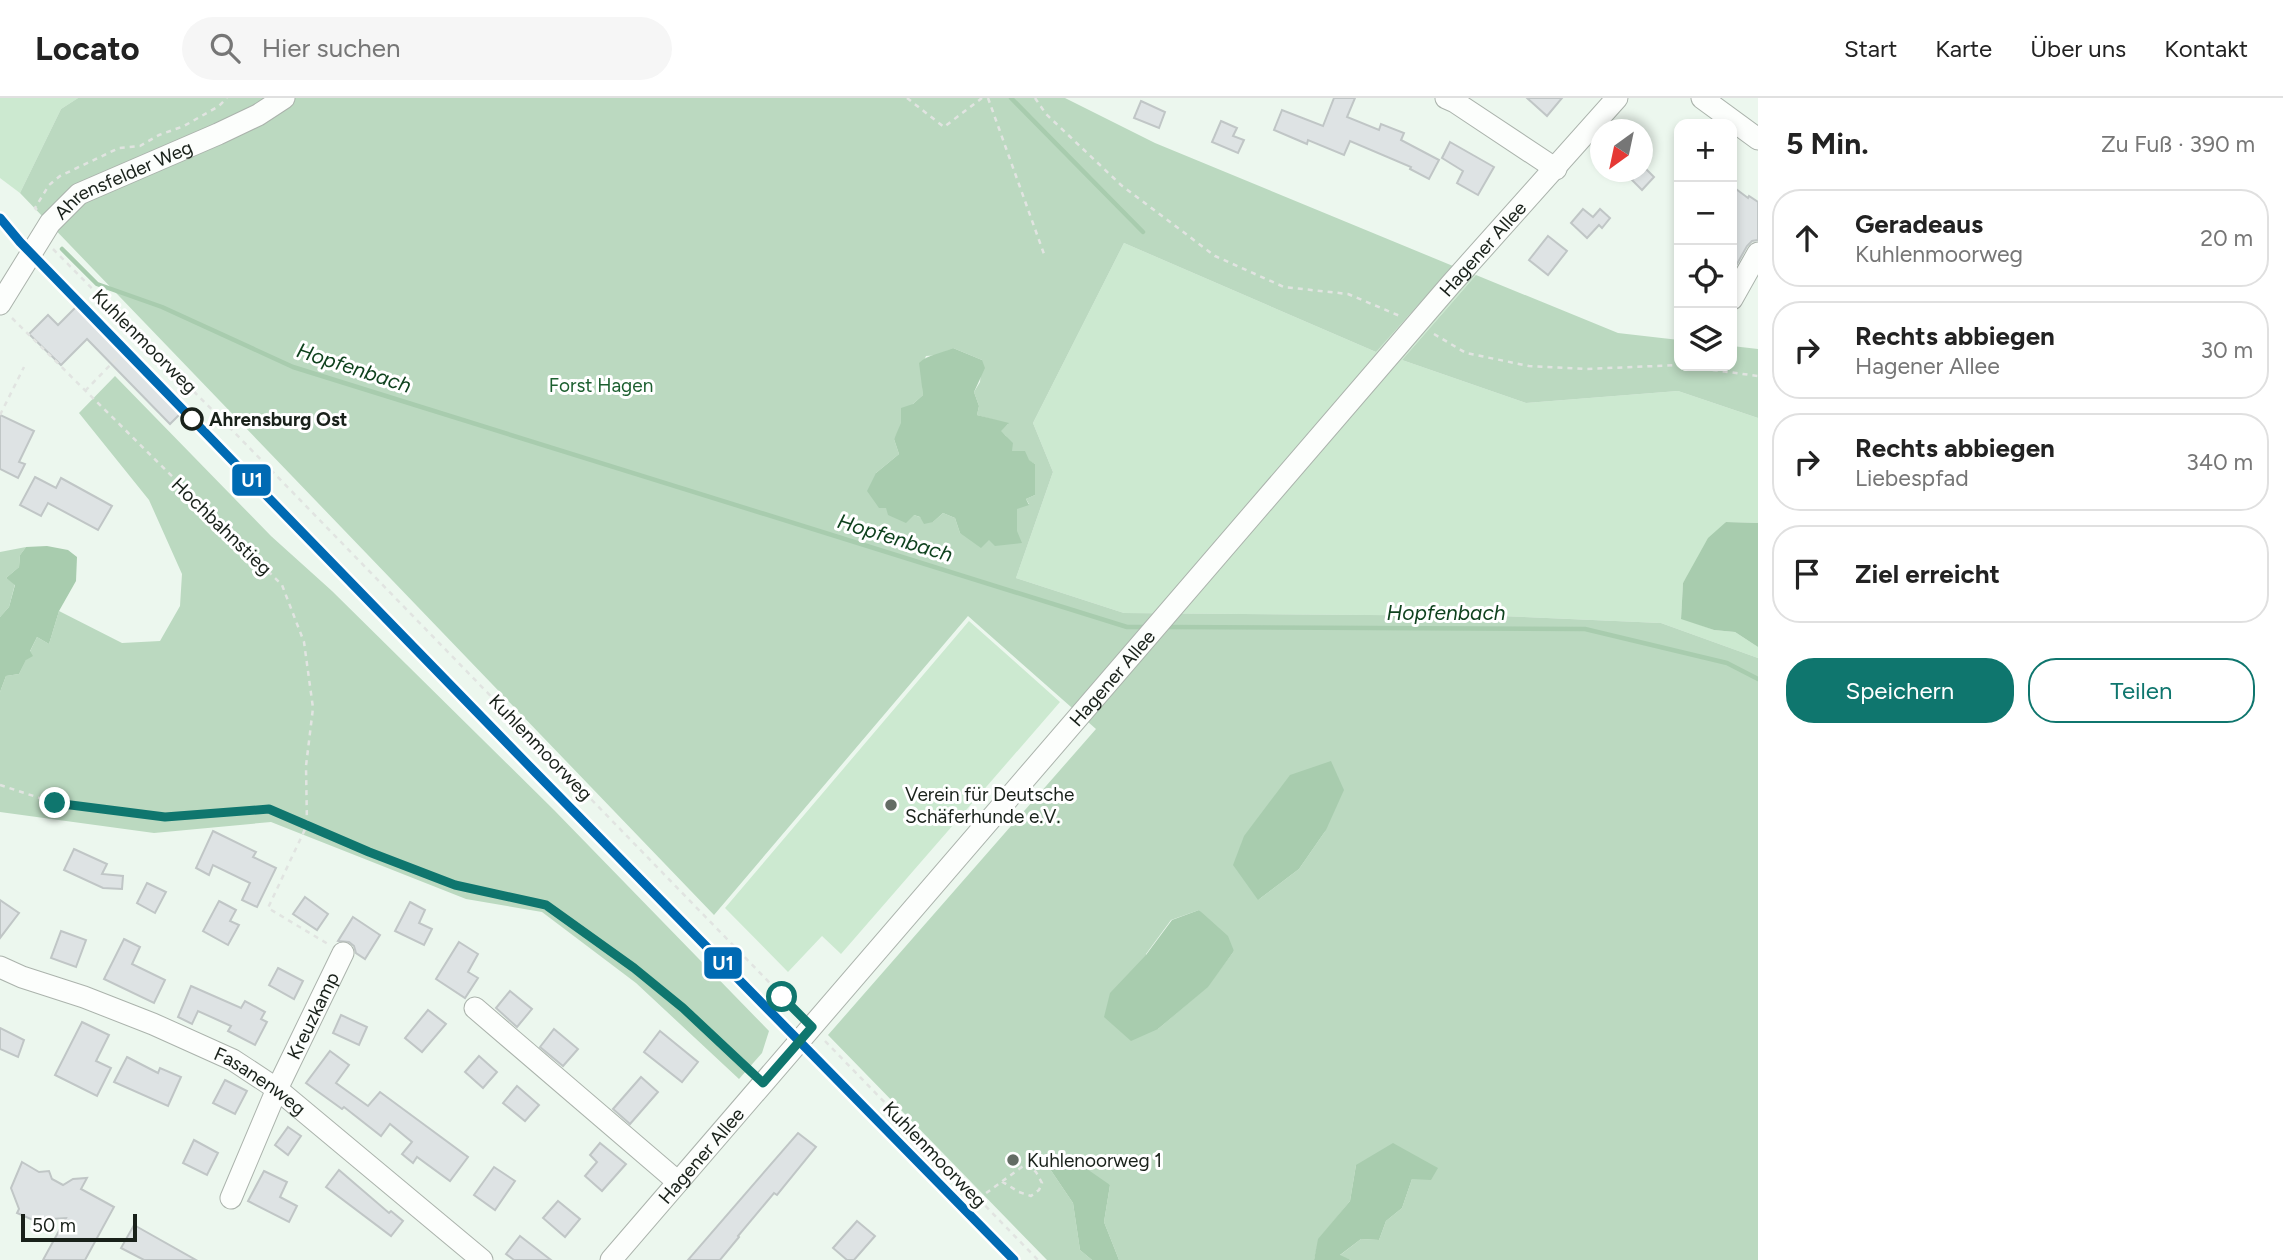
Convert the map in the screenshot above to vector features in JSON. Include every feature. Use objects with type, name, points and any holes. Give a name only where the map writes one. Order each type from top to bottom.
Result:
[{"type":"street","name":"Ahrensfelder Weg","points":[[6,312],[45,230],[79,194],[218,134],[258,115],[284,98]]},
{"type":"street","points":[[1446,98],[1556,169]]},
{"type":"street","name":"Hagener Allee","points":[[611,1260],[1418,324],[1617,98]]},
{"type":"street","points":[[1702,98],[1758,139]]},
{"type":"street","points":[[1737,290],[1758,253]]},
{"type":"street","name":"Kreuzkamp","points":[[231,1198],[277,1089],[343,953]]},
{"type":"street","name":"Fasanenweg","points":[[0,967],[153,1024],[233,1060],[277,1089],[482,1260]]},
{"type":"street","points":[[475,1008],[675,1186]]},
{"type":"street","points":[[485,1035],[675,1186]]},
{"type":"path","points":[[45,230],[35,208],[49,185],[60,176],[119,148],[140,146],[159,135],[184,126],[228,98]]},
{"type":"path","points":[[907,98],[944,127],[982,98]]},
{"type":"path","points":[[988,98],[1044,254]]},
{"type":"path","points":[[1035,98],[1046,114],[1121,185],[1215,256],[1284,287],[1348,294],[1418,324],[1466,353],[1529,366],[1586,369],[1674,365]]},
{"type":"path","name":"Kuhlenmoorweg","points":[[45,230],[215,412],[809,1030],[1038,1260]]},
{"type":"path","name":"Hochbahnstieg","points":[[6,312],[282,585],[304,642],[313,708],[306,766],[307,825],[268,908]]},
{"type":"path","points":[[85,391],[117,358]]},
{"type":"path","points":[[0,415],[24,367]]},
{"type":"path","points":[[1723,371],[1758,376]]},
{"type":"path","points":[[0,785],[55,803],[165,817],[269,809],[455,885],[546,905],[634,968],[769,1075]]},
{"type":"path","name":"Kreuzkamp","points":[[268,908],[343,953]]},
{"type":"path","points":[[978,1199],[1001,1181],[1026,1164],[1036,1172],[1042,1183],[1039,1190],[1031,1196],[1001,1181]]},
{"type":"shaded area","points":[[0,98],[78,98],[61,109],[20,193],[0,178]]},
{"type":"shaded area","points":[[1124,243],[1376,352],[1453,266],[1476,275],[1402,360],[1526,403],[1678,391],[1758,418],[1758,523],[1726,522],[1683,583],[1681,618],[1714,630],[1735,632],[1758,647],[1758,658],[1661,623],[1501,616],[1124,613],[1016,578],[1053,472],[1033,423]]},
{"type":"shaded area","points":[[953,348],[982,360],[985,368],[974,392],[979,406],[977,415],[1009,423],[1001,431],[1013,443],[1012,451],[1025,451],[1029,460],[1035,464],[1035,495],[1026,499],[1029,505],[1017,509],[1017,531],[1022,543],[995,546],[989,540],[981,548],[960,533],[955,518],[943,513],[933,522],[924,524],[920,517],[914,515],[906,523],[888,515],[886,508],[879,508],[867,491],[876,473],[899,454],[894,439],[901,423],[901,408],[913,404],[923,395],[919,363]]},
{"type":"shaded area","points":[[1726,522],[1758,523],[1758,647],[1735,632],[1714,630],[1681,619],[1683,583],[1708,538]]},
{"type":"shaded area","points":[[47,546],[68,550],[77,557],[76,581],[59,611],[49,644],[37,637],[30,651],[33,656],[26,660],[19,674],[6,676],[0,692],[0,617],[9,607],[15,585],[6,578],[19,567],[20,555],[26,547]]},
{"type":"shaded area","name":"Verein für Deutsche Schäferhunde e.V.","points":[[969,621],[1060,702],[841,954],[822,936],[788,972],[725,908]]},
{"type":"shaded area","points":[[1331,761],[1344,790],[1326,830],[1299,869],[1258,900],[1233,865],[1244,836],[1290,775]]},
{"type":"shaded area","points":[[1199,910],[1228,936],[1234,951],[1208,987],[1158,1029],[1131,1041],[1104,1017],[1110,993],[1146,955],[1172,920]]},
{"type":"shaded area","points":[[1393,1143],[1438,1168],[1431,1180],[1412,1179],[1402,1208],[1386,1221],[1379,1240],[1361,1239],[1340,1255],[1351,1260],[1314,1260],[1318,1239],[1350,1201],[1356,1165]]},
{"type":"shaded area","points":[[1064,1153],[1110,1185],[1104,1222],[1119,1260],[1092,1260],[1080,1250],[1073,1203],[1050,1169]]},
{"type":"green space","name":"Forst Hagen","points":[[78,98],[1065,98],[1155,143],[1453,266],[1376,352],[1124,243],[1033,423],[1053,472],[1016,578],[1124,613],[1501,616],[1661,623],[1758,658],[1758,1260],[1351,1260],[1339,1256],[1361,1239],[1379,1240],[1386,1221],[1402,1208],[1412,1179],[1356,1165],[1350,1201],[1319,1239],[1314,1260],[1119,1260],[1104,1222],[1110,1185],[1050,1169],[1073,1203],[1080,1250],[1092,1260],[1047,1260],[828,1035],[1096,729],[968,616],[714,915],[20,193],[61,109]],"holes":[[[953,348],[982,360],[980,382],[974,392],[979,406],[977,415],[1008,424],[1000,431],[1006,436],[1012,451],[1035,464],[1035,495],[1026,499],[1029,504],[1017,508],[1017,531],[989,540],[960,533],[955,518],[943,513],[933,522],[914,515],[889,515],[876,473],[899,454],[894,439],[913,404],[923,395],[921,368],[926,356],[940,355]],[[1326,830],[1299,869],[1258,900]],[[1199,910],[1234,951],[1207,987],[1158,1029],[1146,954],[1171,920]]]},
{"type":"green space","points":[[1476,275],[1618,333],[1674,339],[1674,371],[1737,371],[1737,347],[1758,349],[1758,418],[1678,391],[1526,403],[1402,360]]},
{"type":"green space","points":[[115,376],[271,536],[332,591],[554,810],[769,1031],[762,1053],[739,1079],[636,983],[542,912],[466,899],[271,822],[154,833],[0,812],[0,692],[6,676],[19,674],[37,637],[49,644],[59,611],[122,643],[160,641],[180,606],[182,574],[149,500],[79,413]]},
{"type":"green space","points":[[26,547],[20,555],[19,567],[6,578],[15,584],[9,607],[0,617],[0,552]]},
{"type":"building","points":[[1334,98],[1355,98],[1347,117],[1379,130],[1381,124],[1404,133],[1401,140],[1439,160],[1429,179],[1410,169],[1411,167],[1350,141],[1344,155],[1274,130],[1282,110],[1323,126]]},
{"type":"building","points":[[1527,98],[1562,98],[1547,116]]},
{"type":"building","points":[[1141,101],[1165,112],[1159,128],[1134,118]]},
{"type":"building","points":[[1221,121],[1237,128],[1233,136],[1244,140],[1238,153],[1212,142]]},
{"type":"building","points":[[1450,142],[1494,167],[1478,195],[1457,183],[1463,171],[1442,158]]},
{"type":"building","points":[[1634,182],[1649,182],[1642,190]]},
{"type":"building","points":[[1737,190],[1758,202],[1758,240],[1747,246],[1737,264]]},
{"type":"building","points":[[1583,209],[1593,217],[1600,209],[1610,218],[1602,228],[1599,225],[1587,238],[1571,223]]},
{"type":"building","points":[[1548,236],[1567,251],[1548,275],[1529,260]]},
{"type":"building","points":[[76,307],[180,414],[170,424],[87,339],[61,365],[29,334],[48,315],[58,325]]},
{"type":"building","points":[[0,415],[34,431],[19,462],[25,464],[18,478],[0,469]]},
{"type":"building","points":[[35,477],[56,488],[61,478],[112,506],[98,530],[48,503],[41,516],[20,505]]},
{"type":"building","points":[[213,831],[256,852],[253,857],[276,868],[257,907],[242,900],[250,883],[213,865],[209,875],[196,868]]},
{"type":"building","points":[[74,849],[107,864],[102,874],[123,876],[122,889],[103,888],[64,870]]},
{"type":"building","points":[[147,883],[166,892],[155,913],[137,903]]},
{"type":"building","points":[[305,897],[328,914],[317,930],[293,914]]},
{"type":"building","points":[[0,900],[19,913],[0,938]]},
{"type":"building","points":[[219,901],[236,910],[230,921],[239,925],[228,945],[203,931]]},
{"type":"building","points":[[410,902],[425,910],[419,923],[432,929],[424,945],[395,931]]},
{"type":"building","points":[[353,917],[380,935],[365,959],[356,953],[349,942],[338,941]]},
{"type":"building","points":[[61,931],[86,940],[76,967],[51,958]]},
{"type":"building","points":[[124,939],[140,947],[132,964],[165,980],[154,1003],[104,979]]},
{"type":"building","points":[[459,942],[478,954],[468,972],[478,978],[465,998],[436,979]]},
{"type":"building","points":[[278,968],[303,981],[294,999],[269,985]]},
{"type":"building","points":[[191,986],[241,1008],[245,1001],[265,1012],[261,1019],[267,1022],[255,1045],[228,1031],[231,1026],[198,1011],[192,1024],[178,1017]]},
{"type":"building","points":[[510,991],[532,1009],[517,1027],[496,1008]]},
{"type":"building","points":[[428,1010],[446,1024],[422,1052],[405,1038]]},
{"type":"building","points":[[341,1015],[367,1027],[359,1045],[333,1033]]},
{"type":"building","points":[[82,1022],[109,1035],[96,1061],[111,1068],[97,1096],[55,1075]]},
{"type":"building","points":[[0,1028],[24,1040],[18,1057],[0,1049]]},
{"type":"building","points":[[554,1029],[578,1049],[563,1066],[540,1047]]},
{"type":"building","points":[[660,1031],[698,1062],[682,1082],[644,1052]]},
{"type":"building","points":[[330,1051],[349,1065],[336,1083],[368,1106],[380,1092],[468,1157],[450,1181],[417,1157],[413,1163],[402,1154],[412,1142],[390,1124],[381,1136],[344,1107],[342,1109],[306,1083]]},
{"type":"building","points":[[479,1056],[497,1072],[483,1088],[465,1072]]},
{"type":"building","points":[[127,1057],[158,1073],[160,1068],[181,1077],[168,1106],[114,1082]]},
{"type":"building","points":[[641,1077],[658,1092],[630,1124],[613,1109]]},
{"type":"building","points":[[225,1080],[247,1091],[235,1114],[213,1103]]},
{"type":"building","points":[[517,1086],[539,1105],[525,1121],[503,1103]]},
{"type":"building","points":[[288,1127],[301,1136],[288,1155],[275,1145]]},
{"type":"building","points":[[798,1133],[816,1147],[777,1195],[774,1193],[720,1260],[688,1260]]},
{"type":"building","points":[[194,1140],[218,1153],[207,1175],[183,1163]]},
{"type":"building","points":[[600,1143],[626,1164],[602,1191],[585,1176],[597,1162],[590,1155]]},
{"type":"building","points":[[22,1162],[39,1172],[49,1171],[52,1179],[63,1185],[73,1179],[87,1178],[81,1189],[114,1207],[85,1260],[43,1260],[66,1218],[33,1220],[17,1213],[19,1209],[11,1188]]},
{"type":"building","points":[[494,1167],[515,1181],[495,1210],[474,1195]]},
{"type":"building","points":[[339,1170],[389,1213],[391,1211],[403,1221],[391,1236],[326,1187]]},
{"type":"building","points":[[264,1171],[287,1182],[280,1197],[297,1206],[289,1222],[248,1201]]},
{"type":"building","points":[[558,1201],[580,1219],[565,1237],[543,1218]]},
{"type":"building","points":[[857,1221],[875,1236],[854,1260],[847,1260],[833,1248]]},
{"type":"building","points":[[134,1225],[196,1260],[144,1260],[121,1248]]},
{"type":"building","points":[[520,1236],[551,1260],[514,1260],[506,1254]]},
{"type":"waterway","points":[[1011,98],[1143,232]]},
{"type":"waterway","name":"Hopfenbach","points":[[62,249],[97,284],[162,307],[293,367],[1127,627],[1146,627]]},
{"type":"waterway","name":"Hopfenbach","points":[[1165,627],[1585,629],[1727,663],[1758,679]]},
{"type":"transit line","name":"U1","points":[[0,218],[20,242],[536,773],[1014,1260]]},
{"type":"place","name":"Ahrensburg Ost","points":[[192,419]]},
{"type":"place","name":"Verein für Deutsche Schäferhunde e.V.","points":[[891,805]]},
{"type":"place","name":"Kuhlenoorweg 1","points":[[1013,1160]]},
{"type":"route","points":[[55,803],[165,817],[269,809],[455,885],[546,905],[634,968],[683,1008],[763,1083],[812,1027],[782,997]]}]
